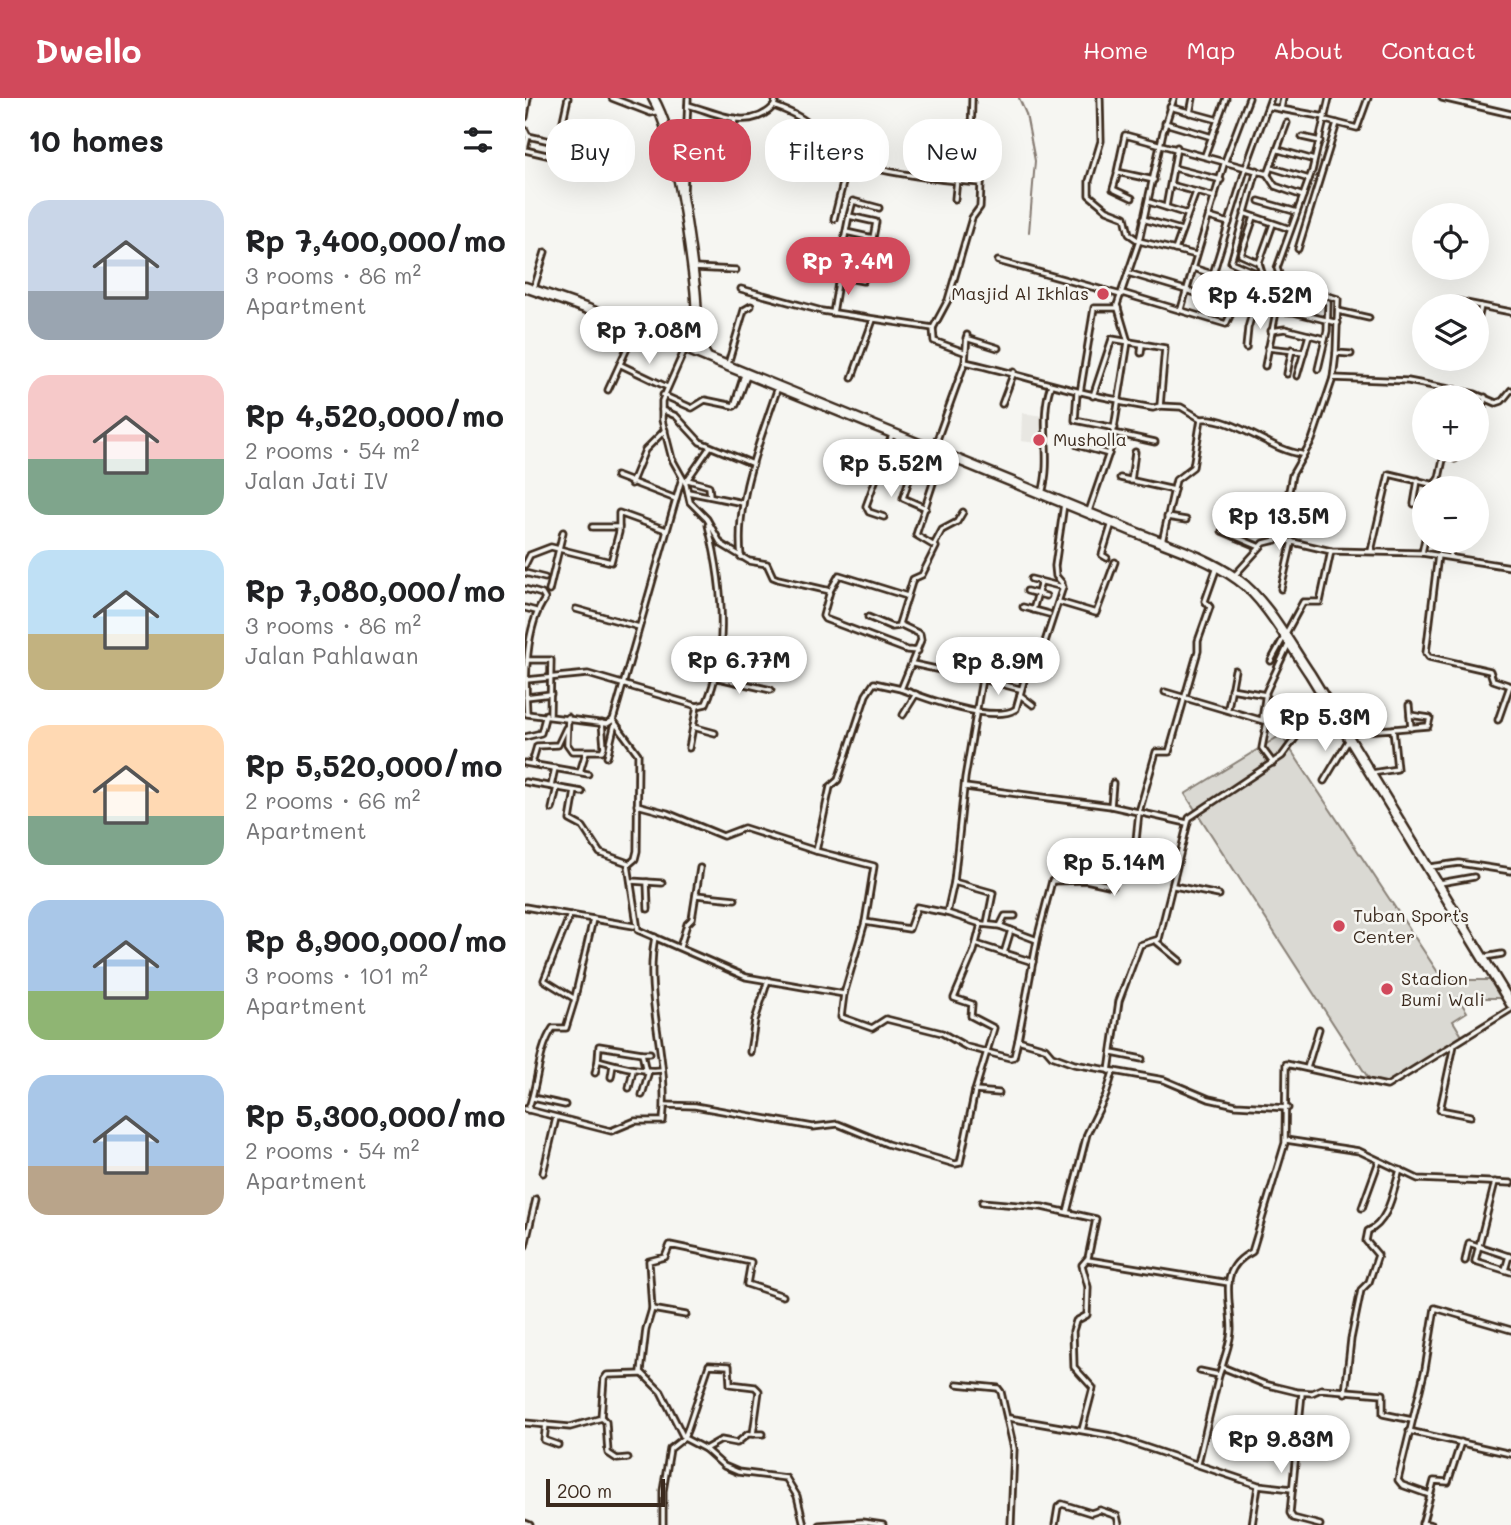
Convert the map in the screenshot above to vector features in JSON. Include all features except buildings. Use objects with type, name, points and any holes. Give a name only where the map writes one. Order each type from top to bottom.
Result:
[{"type":"highway","points":[[653,98],[660,111],[680,201],[692,268],[700,342],[708,359]]},
{"type":"highway","points":[[529,288],[893,433],[1234,576],[1251,592],[1287,640],[1325,698],[1511,1006]]},
{"type":"highway","points":[[675,345],[691,339],[697,318]]},
{"type":"street","points":[[525,117],[528,98]]},
{"type":"street","points":[[564,119],[568,98]]},
{"type":"street","points":[[612,98],[650,113],[660,111]]},
{"type":"street","points":[[680,201],[687,182],[688,98]]},
{"type":"street","points":[[688,104],[735,118],[757,120],[774,106],[776,98]]},
{"type":"street","points":[[964,352],[934,341],[933,328],[948,300],[972,218],[979,206],[981,183],[977,143],[971,138],[972,98]]},
{"type":"street","points":[[1100,98],[1101,141],[1087,190],[1096,204],[1125,218],[1129,234],[1139,241],[1196,255]]},
{"type":"street","points":[[1088,513],[1114,430],[1128,342],[1118,308],[1139,241],[1165,123],[1174,98]]},
{"type":"street","points":[[1190,114],[1193,98]]},
{"type":"street","points":[[1205,155],[1226,98]]},
{"type":"street","points":[[1181,309],[1225,161],[1249,98]]},
{"type":"street","points":[[1213,274],[1245,167],[1270,107],[1271,98]]},
{"type":"street","points":[[1281,109],[1283,98]]},
{"type":"street","points":[[1265,366],[1274,312],[1281,290],[1277,268],[1310,179],[1329,98]]},
{"type":"street","points":[[1270,107],[1357,128],[1368,98]]},
{"type":"street","points":[[1443,98],[1511,114]]},
{"type":"street","points":[[774,106],[800,119]]},
{"type":"street","points":[[1170,107],[1218,120]]},
{"type":"street","points":[[1165,123],[1212,137]]},
{"type":"street","points":[[1267,174],[1273,168],[1287,123]]},
{"type":"street","points":[[1298,249],[1337,123]]},
{"type":"street","points":[[525,130],[528,136],[525,150],[546,156]]},
{"type":"street","points":[[1132,198],[1112,189],[1125,135],[1161,142],[1257,170],[1267,174],[1275,186],[1303,196]]},
{"type":"street","points":[[528,136],[546,140]]},
{"type":"street","points":[[1302,137],[1320,141]]},
{"type":"street","points":[[1166,207],[1177,147]]},
{"type":"street","points":[[1279,150],[1315,161]]},
{"type":"street","points":[[1174,168],[1220,180]]},
{"type":"street","points":[[1273,168],[1310,179]]},
{"type":"street","points":[[1257,170],[1231,262],[1263,276],[1336,298],[1338,312],[1333,378],[1312,440],[1292,475],[1280,539]]},
{"type":"street","points":[[1118,173],[1154,180]]},
{"type":"street","points":[[834,219],[844,182]]},
{"type":"street","points":[[955,199],[957,182]]},
{"type":"street","points":[[975,182],[981,183]]},
{"type":"street","points":[[1171,185],[1215,197]]},
{"type":"street","points":[[1175,250],[1195,192]]},
{"type":"street","points":[[833,313],[851,205],[855,201],[879,208]]},
{"type":"street","points":[[1259,201],[1298,213]]},
{"type":"street","points":[[839,202],[851,205]]},
{"type":"street","points":[[1149,202],[1187,214]]},
{"type":"street","points":[[1244,213],[1290,229]]},
{"type":"street","points":[[846,232],[873,238],[877,223],[849,216]]},
{"type":"street","points":[[1209,217],[1229,223]]},
{"type":"street","points":[[1254,217],[1241,256],[1259,263]]},
{"type":"street","points":[[1143,219],[1181,230]]},
{"type":"street","points":[[1246,348],[1263,276],[1259,263],[1273,224]]},
{"type":"street","points":[[839,276],[862,281],[870,252],[843,245]]},
{"type":"street","points":[[529,288],[545,252]]},
{"type":"street","points":[[840,261],[867,267]]},
{"type":"street","points":[[998,261],[1229,322],[1235,304]]},
{"type":"street","points":[[692,268],[736,270]]},
{"type":"street","points":[[1193,268],[1259,289]]},
{"type":"street","points":[[1128,272],[1253,310],[1293,312],[1338,323]]},
{"type":"street","points":[[1221,299],[1228,279]]},
{"type":"street","points":[[741,289],[833,313],[933,328]]},
{"type":"street","points":[[1281,290],[1327,301],[1325,339],[1318,369]]},
{"type":"street","points":[[727,366],[744,310],[751,306]]},
{"type":"street","points":[[1118,308],[1094,307],[1075,420],[1155,442]]},
{"type":"street","points":[[1489,308],[1511,312]]},
{"type":"street","points":[[1338,312],[1369,318]]},
{"type":"street","points":[[852,378],[873,320]]},
{"type":"street","points":[[608,390],[635,329]]},
{"type":"street","points":[[1271,331],[1285,329],[1325,339]]},
{"type":"street","points":[[1297,376],[1309,335]]},
{"type":"street","points":[[933,450],[965,362],[966,336],[998,348]]},
{"type":"street","points":[[1093,396],[1110,340],[1142,344],[1166,349],[1160,406]]},
{"type":"street","points":[[1141,353],[1142,344]]},
{"type":"street","points":[[1268,348],[1304,352]]},
{"type":"street","points":[[1287,374],[1293,349]]},
{"type":"street","points":[[688,351],[663,395],[662,410],[672,459],[685,480],[690,502],[707,519],[721,544],[741,557],[767,564],[774,577],[830,591]]},
{"type":"street","points":[[1336,353],[1351,354]]},
{"type":"street","points":[[965,362],[1014,372],[1093,396],[1153,408],[1181,407],[1201,419],[1265,439],[1290,453],[1302,454]]},
{"type":"street","points":[[621,365],[667,387]]},
{"type":"street","points":[[1002,404],[1014,372]]},
{"type":"street","points":[[663,395],[692,408],[705,400],[734,406],[746,373]]},
{"type":"street","points":[[1333,378],[1404,380],[1432,385]]},
{"type":"street","points":[[1042,495],[1048,463],[1045,405],[1051,385]]},
{"type":"street","points":[[741,557],[739,532],[743,503],[778,387]]},
{"type":"street","points":[[1489,399],[1499,403],[1511,390]]},
{"type":"street","points":[[662,410],[676,416],[700,442],[753,464]]},
{"type":"street","points":[[1161,544],[1178,478],[1193,467],[1201,419]]},
{"type":"street","points":[[631,484],[645,450],[664,430]]},
{"type":"street","points":[[884,517],[869,512],[866,506],[893,433]]},
{"type":"street","points":[[1077,445],[1108,454]]},
{"type":"street","points":[[607,757],[623,682],[676,499],[685,480],[710,447]]},
{"type":"street","points":[[1131,481],[1135,452]]},
{"type":"street","points":[[894,457],[935,475],[916,535],[934,545]]},
{"type":"street","points":[[914,465],[903,498],[926,508]]},
{"type":"street","points":[[1371,551],[1387,476],[1394,473],[1412,478]]},
{"type":"street","points":[[615,476],[676,499]]},
{"type":"street","points":[[1120,478],[1174,490]]},
{"type":"street","points":[[685,480],[709,486],[710,497]]},
{"type":"street","points":[[688,492],[743,503]]},
{"type":"street","points":[[1054,585],[1056,548],[1064,504]]},
{"type":"street","points":[[1234,536],[1243,511]]},
{"type":"street","points":[[900,626],[907,596],[915,578],[923,573],[942,530],[957,522],[963,512]]},
{"type":"street","points":[[525,565],[534,552],[557,548],[609,563],[614,555],[619,513],[666,530]]},
{"type":"street","points":[[1167,517],[1186,520]]},
{"type":"street","points":[[526,680],[587,674],[623,682],[697,706],[707,702],[714,677],[722,604],[707,519]]},
{"type":"street","points":[[1107,558],[1102,555],[1112,523]]},
{"type":"street","points":[[592,527],[619,527]]},
{"type":"street","points":[[1222,531],[1260,547]]},
{"type":"street","points":[[549,591],[557,548],[563,533]]},
{"type":"street","points":[[1234,576],[1260,547],[1280,539],[1331,551],[1412,553]]},
{"type":"street","points":[[1281,589],[1292,541]]},
{"type":"street","points":[[1273,763],[1262,748],[1266,695],[1303,602],[1320,602],[1331,551]]},
{"type":"street","points":[[1422,553],[1511,567]]},
{"type":"street","points":[[1438,555],[1426,653],[1429,657],[1490,671],[1493,680],[1511,686],[1498,720]]},
{"type":"street","points":[[1059,602],[1096,613],[1115,562]]},
{"type":"street","points":[[637,806],[667,813],[717,835],[730,835],[744,828],[874,866],[865,922],[844,994],[840,1014],[842,1017],[874,1028],[886,1019],[935,1030],[988,1054],[1012,1058],[1052,881],[1086,880],[1113,886],[1118,869],[1133,869],[1139,812],[1156,752],[1169,752],[1186,697],[1198,641],[1210,607],[1205,601],[1217,567]]},
{"type":"street","points":[[525,573],[545,578]]},
{"type":"street","points":[[907,596],[839,575],[830,591],[823,616],[907,650],[918,651]]},
{"type":"street","points":[[816,851],[830,788],[838,780],[866,695],[874,683],[979,712],[1010,713],[1016,709],[1028,663],[1041,654],[1059,602],[1063,587],[1062,580],[1056,576]]},
{"type":"street","points":[[1031,579],[1063,587]]},
{"type":"street","points":[[1033,610],[1041,582]]},
{"type":"street","points":[[525,589],[544,595],[545,599],[536,611],[525,667],[527,714],[614,722]]},
{"type":"street","points":[[1027,591],[1046,596]]},
{"type":"street","points":[[1023,607],[1049,614]]},
{"type":"street","points":[[525,608],[536,611]]},
{"type":"street","points":[[576,609],[639,627]]},
{"type":"street","points":[[868,617],[921,635],[918,651],[901,689]]},
{"type":"street","points":[[1271,661],[1287,640]]},
{"type":"street","points":[[525,737],[541,733],[548,714],[552,677],[549,658],[527,660]]},
{"type":"street","points":[[913,664],[982,679],[1020,692],[1033,705]]},
{"type":"street","points":[[1227,708],[1235,670]]},
{"type":"street","points":[[714,677],[771,690]]},
{"type":"street","points":[[947,912],[954,882],[982,679]]},
{"type":"street","points":[[1231,689],[1266,695]]},
{"type":"street","points":[[1165,692],[1227,708],[1282,727]]},
{"type":"street","points":[[526,697],[551,694]]},
{"type":"street","points":[[903,715],[916,694]]},
{"type":"street","points":[[1157,942],[1174,886],[1187,823],[1192,814],[1273,763],[1288,750],[1325,698]]},
{"type":"street","points":[[1409,705],[1411,728]]},
{"type":"street","points":[[689,748],[697,706]]},
{"type":"street","points":[[1287,709],[1300,715],[1315,710]]},
{"type":"street","points":[[1324,781],[1348,737],[1361,731],[1427,727],[1430,718],[1410,715]]},
{"type":"street","points":[[568,717],[568,749],[586,752],[604,749],[602,723]]},
{"type":"street","points":[[614,722],[638,754],[636,858],[629,864]]},
{"type":"street","points":[[532,764],[537,746],[558,745],[567,726]]},
{"type":"street","points":[[693,727],[715,733]]},
{"type":"street","points":[[1370,773],[1397,769],[1393,729]]},
{"type":"street","points":[[580,772],[586,752]]},
{"type":"street","points":[[525,763],[588,774]]},
{"type":"street","points":[[551,786],[555,768]]},
{"type":"street","points":[[525,782],[582,792]]},
{"type":"street","points":[[1111,806],[1114,783]]},
{"type":"street","points":[[965,787],[1111,806],[1187,823]]},
{"type":"street","points":[[552,809],[557,788]]},
{"type":"street","points":[[575,791],[570,820],[583,827],[600,853],[629,864]]},
{"type":"street","points":[[1428,868],[1459,863],[1511,872]]},
{"type":"street","points":[[629,864],[635,926],[638,930],[746,976],[844,994]]},
{"type":"street","points":[[680,947],[687,924],[692,919],[700,868]]},
{"type":"street","points":[[1438,883],[1474,877]]},
{"type":"street","points":[[631,881],[662,883]]},
{"type":"street","points":[[647,882],[648,909]]},
{"type":"street","points":[[954,882],[993,893],[987,923]]},
{"type":"street","points":[[1174,886],[1219,895]]},
{"type":"street","points":[[696,895],[735,899]]},
{"type":"street","points":[[525,907],[635,926]]},
{"type":"street","points":[[865,922],[909,929],[917,907],[1000,926],[1037,939]]},
{"type":"street","points":[[570,915],[544,980],[575,998]]},
{"type":"street","points":[[1000,926],[1006,916],[1015,916]]},
{"type":"street","points":[[593,919],[566,1028],[553,1028],[543,1043],[533,1098],[527,1109],[556,1118],[611,1131],[635,1121],[663,1121],[663,1070],[653,1008],[655,937]]},
{"type":"street","points":[[665,1105],[695,1106],[813,1127],[838,1124],[887,1144],[958,1164],[963,1155],[975,1091],[994,1027],[971,1016],[972,1004],[954,998],[976,944],[981,923]]},
{"type":"street","points":[[1004,953],[1011,930]]},
{"type":"street","points":[[1067,1213],[1087,1134],[1106,1095],[1119,1000],[1136,951],[1142,944],[1157,942],[1180,961]]},
{"type":"street","points":[[976,944],[1033,962]]},
{"type":"street","points":[[1483,957],[1502,954]]},
{"type":"street","points":[[750,1052],[755,1020],[768,980]]},
{"type":"street","points":[[1198,1463],[1231,1329],[1229,1283],[1233,1266],[1242,1255],[1252,1252],[1286,1140],[1286,1064],[1356,1082],[1387,1086],[1511,1006]]},
{"type":"street","points":[[1307,1068],[1319,1029]]},
{"type":"street","points":[[1018,1040],[1045,1048],[1052,1056],[1064,1060],[1164,1080],[1209,1099],[1236,1105],[1288,1108]]},
{"type":"street","points":[[595,1073],[601,1044],[650,1053]]},
{"type":"street","points":[[1454,1045],[1440,1110],[1471,1116]]},
{"type":"street","points":[[642,1053],[648,1072],[642,1095]]},
{"type":"street","points":[[1112,1053],[1142,1059]]},
{"type":"street","points":[[599,1060],[633,1070],[663,1070]]},
{"type":"street","points":[[611,1077],[613,1064]]},
{"type":"street","points":[[629,1088],[633,1070]]},
{"type":"street","points":[[975,1091],[999,1093]]},
{"type":"street","points":[[533,1098],[565,1105]]},
{"type":"street","points":[[543,1173],[556,1118]]},
{"type":"street","points":[[1286,1140],[1346,1148],[1422,1179],[1511,1183]]},
{"type":"street","points":[[1362,1208],[1379,1161]]},
{"type":"street","points":[[1345,1393],[1351,1339],[1361,1290],[1369,1282],[1378,1255],[1366,1241],[1368,1231],[1379,1226],[1384,1218],[1400,1170]]},
{"type":"street","points":[[1465,1261],[1469,1243],[1478,1245],[1510,1256],[1508,1271],[1476,1263],[1478,1245],[1495,1182]]},
{"type":"street","points":[[525,1246],[535,1199]]},
{"type":"street","points":[[982,1202],[1042,1207],[1096,1219],[1088,1260],[1081,1265],[1088,1287],[1087,1315],[1076,1321],[1073,1331],[1075,1367],[1093,1388],[1082,1430]]},
{"type":"street","points":[[642,1374],[644,1338],[652,1309],[649,1261],[665,1257],[671,1245],[751,1262],[747,1284],[783,1296]]},
{"type":"street","points":[[1088,1260],[1229,1283]]},
{"type":"street","points":[[1430,1495],[1399,1482],[1425,1369],[1435,1308],[1511,1330]]},
{"type":"street","points":[[652,1309],[686,1315]]},
{"type":"street","points":[[663,1525],[663,1491],[669,1450],[684,1438],[705,1383],[707,1367],[713,1363],[729,1366],[730,1384],[755,1387],[759,1391],[754,1434]]},
{"type":"street","points":[[1222,1367],[1264,1384],[1301,1393],[1321,1389],[1383,1394],[1383,1414],[1412,1420]]},
{"type":"street","points":[[1200,1371],[1219,1375]]},
{"type":"street","points":[[601,1418],[604,1379],[607,1376],[642,1374],[661,1392],[684,1438],[705,1449],[724,1466],[738,1472],[786,1478],[797,1496],[804,1525]]},
{"type":"street","points":[[957,1384],[998,1388],[1009,1418],[1014,1449],[1011,1525]]},
{"type":"street","points":[[1301,1393],[1291,1516],[1320,1525]]},
{"type":"street","points":[[525,1423],[577,1426],[601,1418]]},
{"type":"street","points":[[601,1418],[606,1422],[608,1453],[617,1458],[628,1458]]},
{"type":"street","points":[[1009,1418],[1082,1430],[1142,1444],[1258,1485],[1292,1489]]},
{"type":"street","points":[[546,1424],[544,1440],[558,1444]]},
{"type":"street","points":[[1409,1431],[1511,1454]]},
{"type":"street","points":[[705,1449],[721,1440],[739,1443],[745,1435],[763,1434]]},
{"type":"street","points":[[1432,1525],[1422,1524],[1434,1481],[1448,1482],[1461,1442]]},
{"type":"street","points":[[1252,1525],[1258,1485]]},
{"type":"street","points":[[1055,1525],[1058,1507],[1062,1504],[1091,1513],[1100,1510],[1117,1516],[1119,1525]]},
{"type":"street","points":[[819,1525],[883,1525]]},
{"type":"shaded area","points":[[1022,413],[1043,416],[1045,444],[1021,441]]},
{"type":"shaded area","name":"Tuban Sports Center","points":[[1281,735],[1443,980],[1494,980],[1504,998],[1458,998],[1467,1012],[1453,1021],[1462,1036],[1390,1084],[1376,1083],[1367,1076],[1185,794]]},
{"type":"waterway","points":[[1019,98],[1026,114],[1035,161],[1029,232]]},
{"type":"place","name":"Masjid Al Ikhlas","points":[[1103,294]]},
{"type":"place","name":"Musholla","points":[[1039,440]]},
{"type":"place","name":"Tuban Sports Center","points":[[1339,926]]},
{"type":"place","name":"Stadion Bumi Wali","points":[[1387,989]]}]
